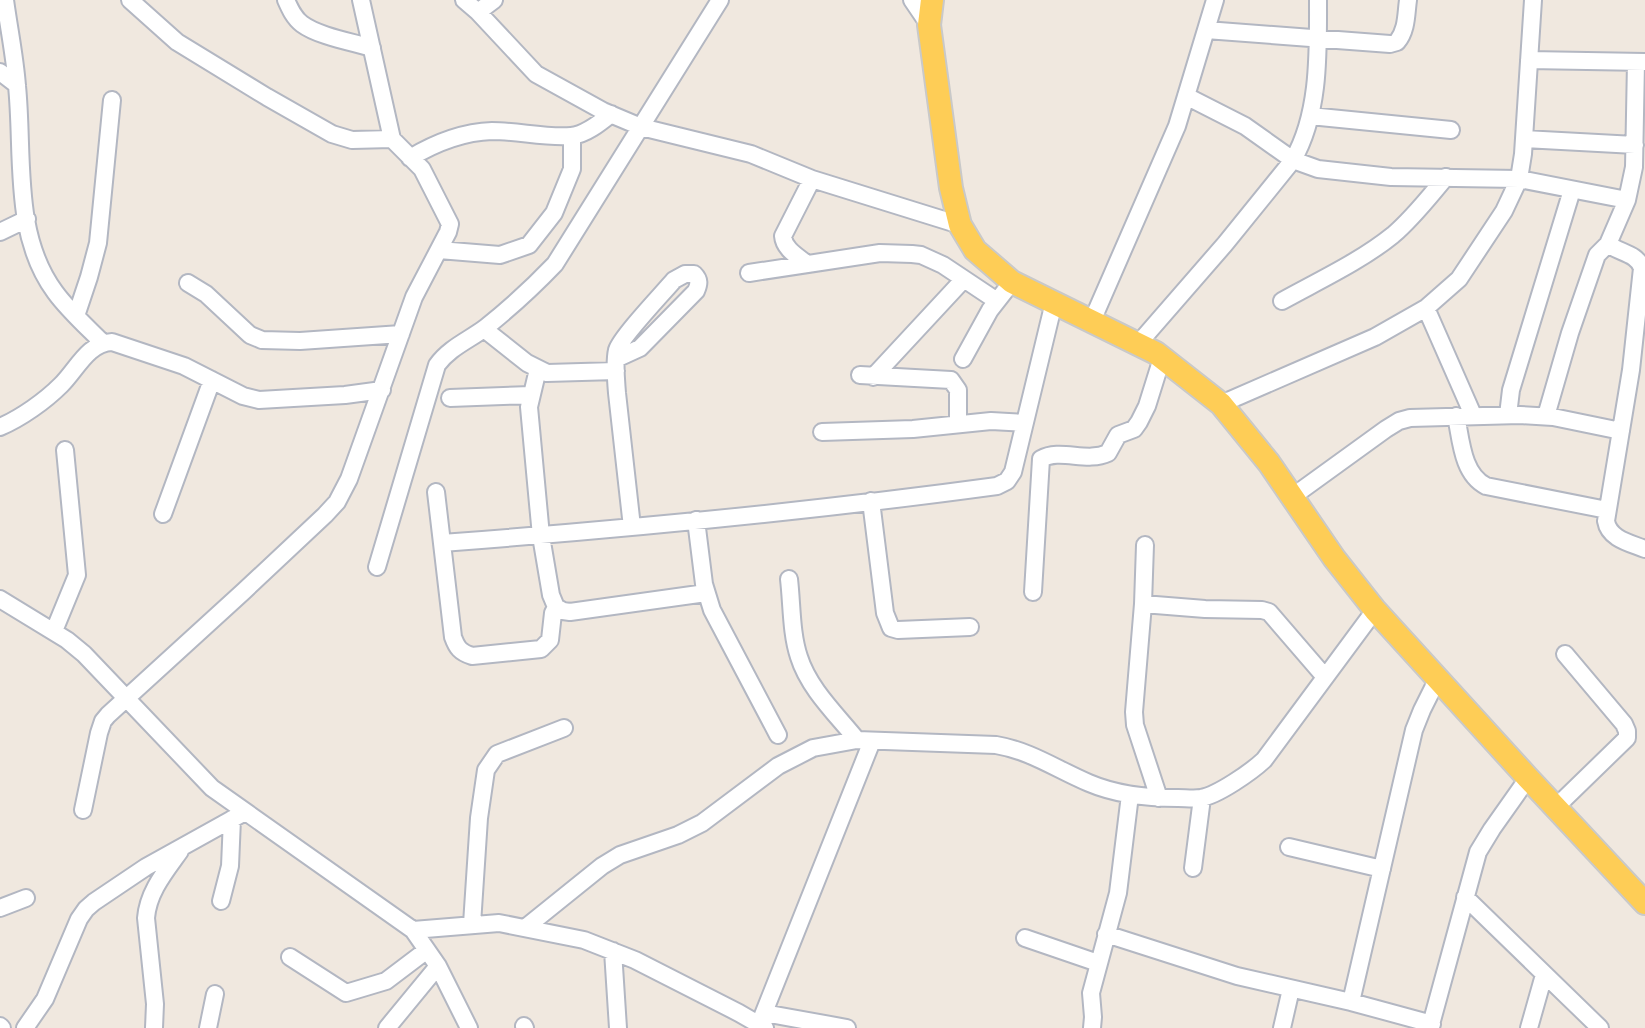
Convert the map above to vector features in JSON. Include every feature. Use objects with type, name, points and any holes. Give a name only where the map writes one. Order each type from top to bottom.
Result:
[{"type":"main road","points":[[933,0],[929,25],[951,188],[960,225],[975,250],[1012,282],[1162,358],[1221,404],[1269,463],[1334,558],[1375,610],[1645,903]]},
{"type":"street","points":[[5,0],[7,75],[29,233],[39,261],[54,291],[102,342]]},
{"type":"street","points":[[130,0],[177,42],[267,98],[332,134],[352,140],[392,139]]},
{"type":"street","points":[[286,0],[294,16],[303,24],[372,48]]},
{"type":"street","points":[[83,810],[103,721],[337,502],[349,479],[414,297],[450,224],[422,169],[392,139],[361,0]]},
{"type":"street","points":[[464,0],[536,74],[641,128],[751,154],[812,179],[960,225]]},
{"type":"street","points":[[478,12],[494,0]]},
{"type":"street","points":[[377,567],[437,365],[444,355],[484,329],[555,264],[720,0]]},
{"type":"street","points":[[912,0],[929,25]]},
{"type":"street","points":[[1092,321],[1177,126],[1215,0]]},
{"type":"street","points":[[1138,344],[1225,244],[1293,160],[1299,149],[1310,116],[1314,94],[1318,0]]},
{"type":"street","points":[[1206,30],[1378,43],[1398,42],[1405,28],[1408,0]]},
{"type":"street","points":[[1221,404],[1349,350],[1426,308],[1459,279],[1504,211],[1519,179],[1524,139],[1533,0]]},
{"type":"street","points":[[1529,60],[1640,62],[1634,167],[1627,201],[1608,244],[1597,255],[1570,333],[1546,416]]},
{"type":"street","points":[[1186,96],[1245,126],[1293,160],[1327,171],[1391,177],[1519,179],[1627,201]]},
{"type":"street","points":[[76,316],[98,243],[112,100]]},
{"type":"street","points":[[410,158],[432,145],[491,131],[572,136],[596,126],[611,114]]},
{"type":"street","points":[[1310,116],[1451,130]]},
{"type":"street","points":[[439,250],[500,255],[529,245],[554,213],[572,169],[572,136]]},
{"type":"street","points":[[1524,139],[1635,145]]},
{"type":"street","points":[[1282,302],[1376,248],[1392,236],[1446,177]]},
{"type":"street","points":[[807,264],[788,248],[783,236],[812,179]]},
{"type":"street","points":[[1508,415],[1511,390],[1572,190]]},
{"type":"street","points":[[0,232],[27,219]]},
{"type":"street","points":[[1608,244],[1642,262],[1642,268],[1631,370],[1606,521],[1611,535],[1645,549]]},
{"type":"street","points":[[749,273],[880,253],[912,254],[932,259],[997,301]]},
{"type":"street","points":[[484,329],[527,363],[547,373],[616,365],[640,348],[696,291],[699,285],[698,279],[694,274],[685,274],[674,280],[618,347],[616,365],[617,393],[632,526]]},
{"type":"street","points":[[958,424],[958,390],[951,380],[867,376],[964,279]]},
{"type":"street","points":[[963,359],[997,301],[1012,282]]},
{"type":"street","points":[[188,283],[206,294],[250,335],[262,340],[300,341],[401,334]]},
{"type":"street","points":[[442,543],[542,536],[997,486],[1007,481],[1013,472],[1054,302]]},
{"type":"street","points":[[1426,308],[1473,415]]},
{"type":"street","points":[[0,427],[61,386],[93,347],[102,342],[112,342],[184,366],[243,396],[260,400],[345,395],[382,390]]},
{"type":"street","points":[[1033,592],[1041,459],[1052,456],[1092,457],[1108,453],[1118,435],[1134,429],[1139,422],[1147,406],[1162,358]]},
{"type":"street","points":[[538,369],[529,407],[542,536],[551,595],[556,607],[570,612],[706,593]]},
{"type":"street","points":[[163,514],[212,380]]},
{"type":"street","points":[[450,398],[531,395]]},
{"type":"street","points":[[1292,497],[1373,438],[1399,421],[1410,418],[1473,415],[1546,416],[1621,431]]},
{"type":"street","points":[[1456,416],[1466,463],[1478,482],[1486,486],[1607,510]]},
{"type":"street","points":[[822,432],[913,429],[991,421],[1025,423]]},
{"type":"street","points":[[54,632],[77,575],[64,450]]},
{"type":"street","points":[[436,492],[453,637],[462,653],[472,656],[541,649],[550,640],[553,613],[556,607]]},
{"type":"street","points":[[871,501],[885,613],[891,628],[898,630],[970,627]]},
{"type":"street","points":[[696,520],[706,593],[712,610],[778,735]]},
{"type":"street","points":[[1145,545],[1143,604],[1134,712],[1135,725],[1159,798]]},
{"type":"street","points":[[789,579],[795,645],[799,659],[812,683],[865,740]]},
{"type":"street","points":[[0,599],[54,632],[84,654],[238,816],[413,930],[438,966],[469,1028]]},
{"type":"street","points":[[1143,604],[1269,612],[1325,677]]},
{"type":"street","points":[[525,928],[602,866],[620,855],[678,835],[702,823],[793,757],[813,748],[865,740],[996,745],[1017,749],[1107,790],[1159,798],[1202,798],[1226,787],[1255,769],[1264,760],[1375,610]]},
{"type":"street","points":[[1556,807],[1627,738],[1627,731],[1623,724],[1565,654]]},
{"type":"street","points":[[1351,1002],[1414,730],[1438,678]]},
{"type":"street","points":[[472,924],[480,809],[486,770],[490,761],[497,754],[564,728]]},
{"type":"street","points":[[763,1022],[865,740]]},
{"type":"street","points":[[1107,934],[1237,976],[1351,1002],[1395,1021],[1431,1026],[1478,852],[1528,778]]},
{"type":"street","points":[[1092,1028],[1091,993],[1118,893],[1130,795]]},
{"type":"street","points":[[1193,868],[1202,798]]},
{"type":"street","points":[[25,1028],[45,999],[79,919],[86,909],[146,867],[238,816]]},
{"type":"street","points":[[221,901],[230,866],[238,816]]},
{"type":"street","points":[[1289,847],[1382,869]]},
{"type":"street","points":[[154,1028],[155,1004],[146,918],[147,906],[151,894],[180,850]]},
{"type":"street","points":[[1465,897],[1600,1028]]},
{"type":"street","points":[[0,908],[26,898]]},
{"type":"street","points":[[413,930],[499,923],[584,940],[613,951],[763,1022],[847,1028]]},
{"type":"street","points":[[1025,938],[1098,963]]},
{"type":"street","points":[[290,957],[346,993],[386,981],[427,950]]},
{"type":"street","points":[[613,951],[618,1028]]},
{"type":"street","points":[[387,1028],[438,966]]},
{"type":"street","points":[[1529,1028],[1544,975]]},
{"type":"street","points":[[1282,1028],[1291,989]]},
{"type":"street","points":[[208,1028],[214,994]]}]
